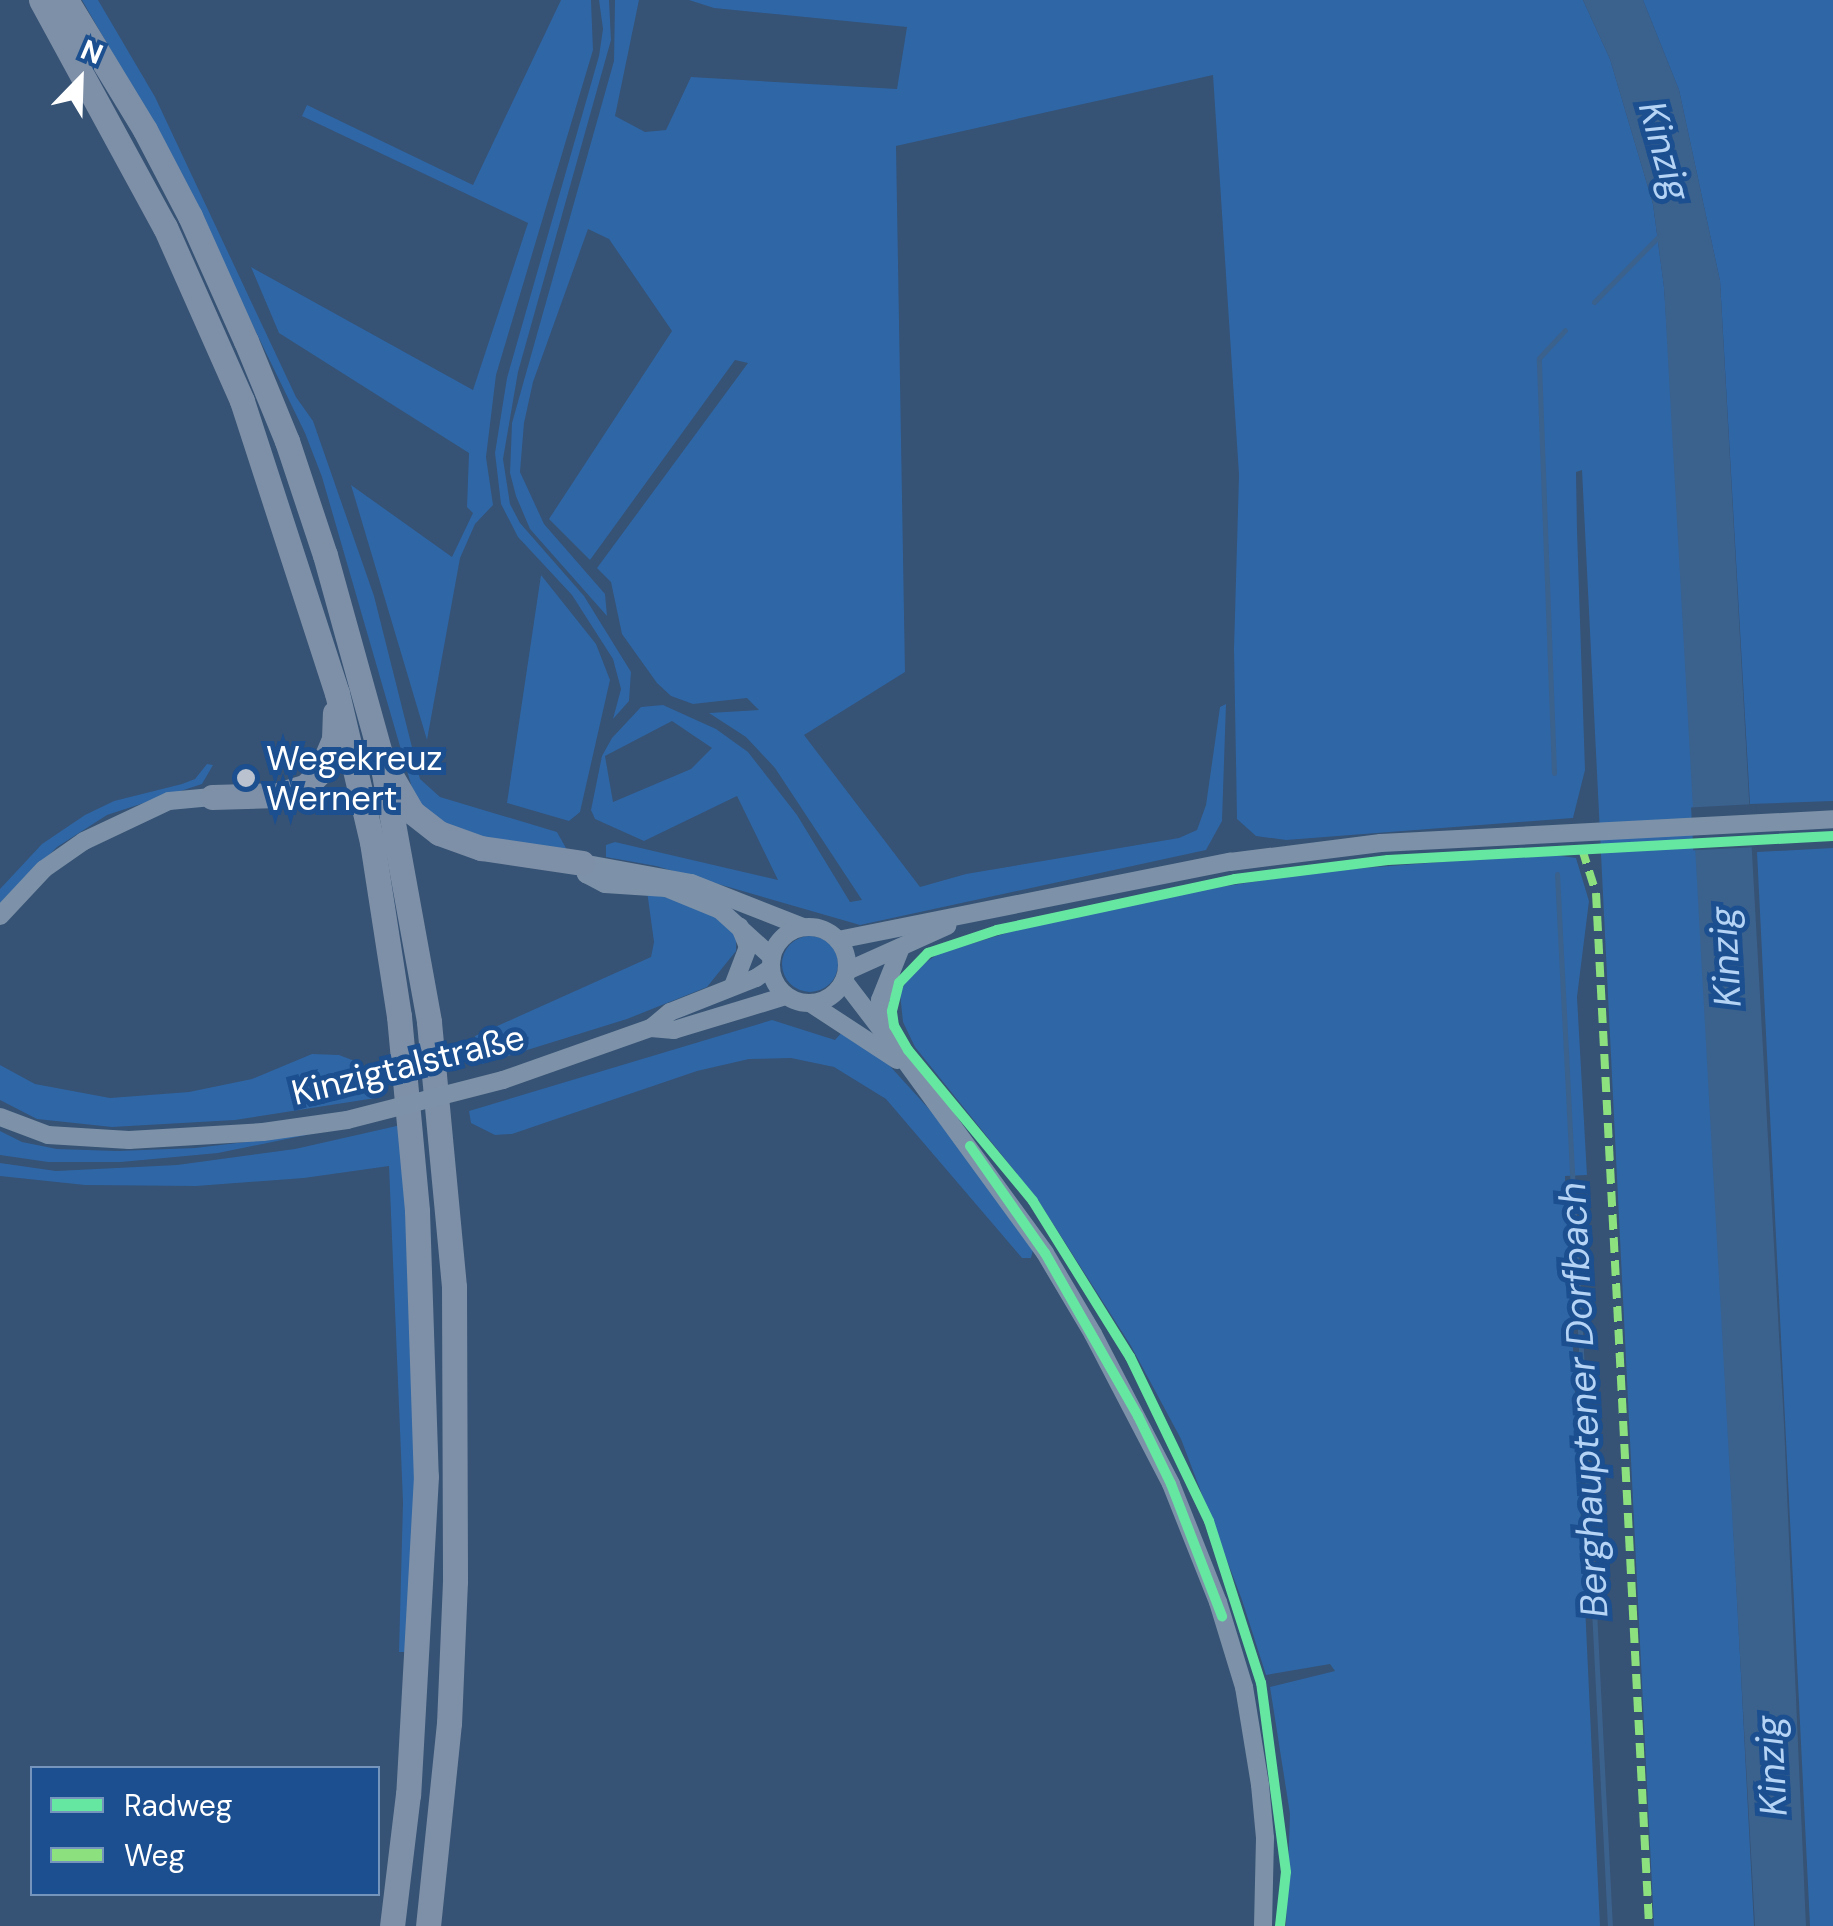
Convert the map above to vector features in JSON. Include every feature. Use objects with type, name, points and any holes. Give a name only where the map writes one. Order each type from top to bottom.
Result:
[{"type":"highway","points":[[40,0],[127,153],[204,309],[285,524],[337,694],[372,842],[399,1016],[417,1211],[426,1476],[408,1794],[392,1926]]},
{"type":"highway","points":[[66,0],[190,216],[266,391],[325,555],[380,756],[429,1022],[454,1287],[458,1429],[449,1722],[428,1926]]},
{"type":"highway","points":[[212,797],[278,795],[305,787],[320,772],[334,739],[337,694]]},
{"type":"highway","points":[[380,756],[412,812],[439,833],[482,848],[582,862]]},
{"type":"street","points":[[0,916],[44,868],[115,826],[169,801],[212,797]]},
{"type":"street","points":[[909,1070],[810,1003],[786,996],[771,962],[738,922],[720,910],[666,888],[604,884],[586,874],[582,862],[691,883],[803,928],[822,929],[838,940],[961,919],[1230,862],[1382,843],[1833,818]]},
{"type":"street","points":[[810,1003],[830,997],[845,976],[961,919]]},
{"type":"street","points":[[733,986],[748,947],[738,922]]},
{"type":"street","points":[[771,962],[783,937],[803,928]]},
{"type":"street","points":[[838,940],[845,976],[1044,1253],[1171,1484],[1218,1602],[1244,1687],[1265,1838],[1263,1926]]},
{"type":"street","points":[[884,1032],[880,1000],[900,950]]},
{"type":"street","name":"Kinzigtalstraße","points":[[0,1116],[48,1135],[129,1140],[263,1132],[347,1120],[503,1080],[651,1028],[670,1012],[733,986],[771,962]]},
{"type":"street","name":"Kinzigtalstraße","points":[[651,1028],[674,1030],[786,996]]},
{"type":"shaded area","points":[[82,0],[98,0],[155,97],[296,397],[313,421],[374,596],[420,779],[440,797],[557,832],[567,850],[461,837],[417,805],[322,477],[305,433],[165,145]]},
{"type":"shaded area","points":[[561,0],[591,0],[593,50],[496,375],[486,457],[493,505],[475,524],[460,558],[427,740],[351,485],[452,557],[473,513],[467,507],[469,453],[279,333],[251,267],[473,390],[528,223],[302,116],[307,105],[473,185]]},
{"type":"shaded area","points":[[599,0],[609,0],[611,40],[518,372],[503,459],[510,504],[520,523],[584,596],[631,672],[629,701],[613,719],[621,689],[613,659],[572,595],[518,537],[501,504],[495,453],[507,378],[599,56],[603,29]]},
{"type":"shaded area","points":[[615,0],[639,0],[615,116],[645,132],[666,130],[691,77],[897,89],[907,27],[714,8],[689,0],[1583,0],[1610,59],[1653,204],[1664,287],[1685,592],[1754,1926],[1654,1926],[1582,470],[1576,472],[1585,770],[1573,818],[1286,840],[1256,836],[1237,819],[1234,649],[1239,475],[1213,75],[896,146],[905,672],[804,735],[920,887],[966,874],[1179,838],[1197,830],[1206,805],[1220,707],[1226,704],[1222,821],[1206,850],[860,925],[656,866],[606,857],[606,845],[615,842],[778,880],[737,796],[644,841],[595,819],[591,810],[602,756],[612,738],[641,707],[663,705],[716,729],[748,752],[797,815],[850,902],[862,900],[775,768],[746,737],[709,713],[759,710],[747,698],[693,704],[671,696],[622,634],[611,582],[597,568],[748,363],[735,360],[590,560],[549,519],[672,331],[609,239],[588,229],[533,382],[524,423],[520,472],[544,524],[605,594],[607,616],[530,529],[516,496],[510,473],[512,423],[614,61]],"holes":[[[672,721],[712,748],[691,769],[613,802],[605,756]]]},
{"type":"shaded area","points":[[1643,0],[1833,0],[1833,801],[1750,804],[1720,281],[1679,90]]},
{"type":"shaded area","points":[[541,575],[596,644],[610,680],[580,812],[569,821],[507,803]]},
{"type":"shaded area","points":[[207,764],[213,765],[202,784],[107,815],[57,847],[0,904],[0,889],[42,844],[114,801],[195,779]]},
{"type":"shaded area","points":[[1833,848],[1833,1926],[1810,1926],[1757,852]]},
{"type":"shaded area","points":[[1547,854],[1576,858],[1589,901],[1577,997],[1587,1175],[1565,1176],[1600,1926],[1286,1926],[1290,1814],[1270,1687],[1335,1671],[1330,1664],[1266,1675],[1181,1439],[1131,1346],[1038,1200],[915,1047],[903,1022],[900,993],[911,972],[938,954],[1029,926],[1168,895],[1325,871]]},
{"type":"shaded area","points":[[647,891],[723,917],[736,937],[736,951],[707,987],[627,1019],[482,1064],[475,1036],[651,957],[654,942]]},
{"type":"shaded area","points":[[810,936],[830,944],[838,964],[830,984],[810,992],[790,984],[782,964],[790,944]]},
{"type":"shaded area","points":[[772,1020],[835,1040],[844,1030],[889,1065],[939,1120],[1033,1250],[1031,1258],[1022,1258],[886,1099],[834,1067],[791,1058],[749,1059],[697,1071],[512,1134],[495,1135],[471,1123],[469,1111]]},
{"type":"shaded area","points":[[312,1054],[339,1055],[360,1063],[382,1097],[235,1120],[112,1127],[37,1119],[0,1100],[0,1065],[35,1084],[110,1098],[189,1092],[252,1079]]},
{"type":"shaded area","points":[[401,1125],[416,1417],[411,1652],[399,1652],[403,1502],[389,1166],[304,1178],[196,1186],[85,1185],[0,1176],[0,1163],[56,1171],[177,1165],[295,1149]]},
{"type":"shaded area","points":[[0,1131],[22,1142],[57,1149],[117,1151],[195,1148],[311,1134],[218,1153],[121,1162],[48,1162],[0,1155]]},
{"type":"water","name":"Kinzig","points":[[1583,0],[1643,0],[1679,90],[1720,281],[1784,1424],[1806,1926],[1755,1926],[1664,287],[1653,204],[1610,59]]},
{"type":"pier","points":[[1756,804],[1758,847],[1693,850],[1691,807]]},
{"type":"waterway","name":"Berghauptener Dorfbach","points":[[1594,302],[1659,236]]},
{"type":"waterway","name":"Berghauptener Dorfbach","points":[[1554,773],[1539,358],[1565,330]]},
{"type":"waterway","name":"Berghauptener Dorfbach","points":[[1557,874],[1610,1926]]},
{"type":"marked path","points":[[1576,849],[1582,849],[1596,893],[1649,1926]]},
{"type":"cycle path","points":[[1280,1926],[1286,1872],[1261,1683],[1209,1521],[1130,1357],[1033,1201],[908,1050],[894,1026],[892,1011],[899,983],[928,953],[997,930],[1235,879],[1388,860],[1833,836]]},
{"type":"cycle path","points":[[970,1146],[1045,1253],[1138,1416],[1171,1484],[1222,1616]]},
{"type":"place","name":"Wegekreuz Wernert","points":[[246,778]]}]
